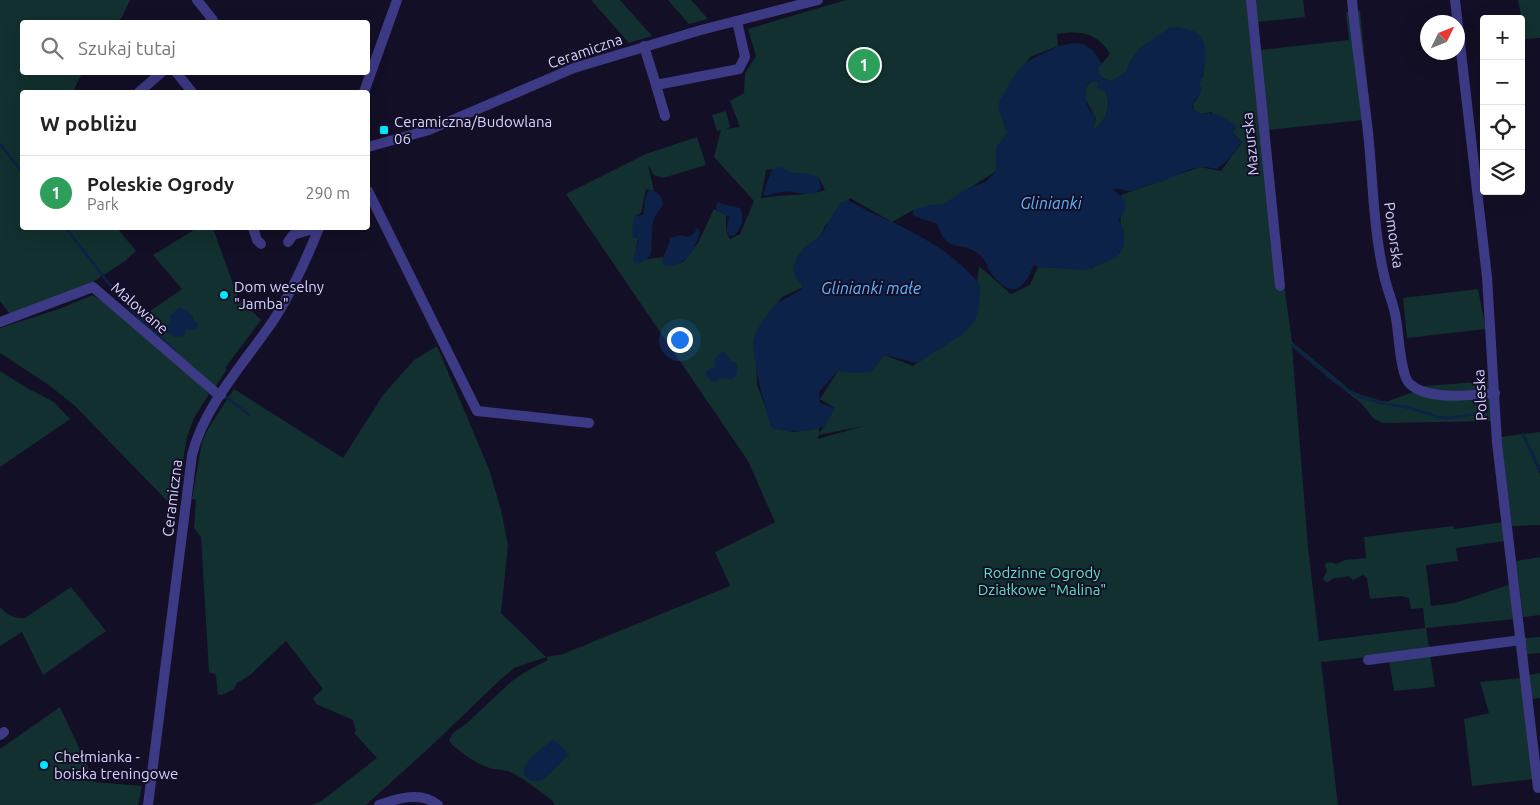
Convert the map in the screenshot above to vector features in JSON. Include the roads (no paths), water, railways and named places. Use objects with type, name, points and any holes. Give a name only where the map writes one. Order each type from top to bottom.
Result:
[{"type":"street","points":[[196,0],[210,20]]},
{"type":"street","points":[[365,90],[397,0]]},
{"type":"street","name":"Ceramiczna","points":[[370,146],[429,130],[574,68],[644,46],[818,0]]},
{"type":"street","name":"Mazurska","points":[[1251,0],[1280,286]]},
{"type":"street","name":"Pomorska","points":[[1352,0],[1378,236],[1384,275],[1396,316],[1403,375],[1409,384],[1434,394],[1459,396],[1495,393]]},
{"type":"street","name":"Poleska","points":[[1455,0],[1483,232],[1492,332],[1498,443],[1538,788]]},
{"type":"street","points":[[656,85],[739,69],[746,57],[737,21]]},
{"type":"street","points":[[644,46],[665,116]]},
{"type":"street","points":[[142,90],[159,75]]},
{"type":"street","points":[[178,75],[190,90]]},
{"type":"street","points":[[370,195],[477,411],[589,423]]},
{"type":"street","points":[[254,230],[257,240],[261,244]]},
{"type":"street","points":[[288,242],[293,235],[310,230]]},
{"type":"street","name":"Ceramiczna","points":[[148,805],[192,455],[196,438],[202,425],[290,292],[310,251],[316,230]]},
{"type":"street","name":"Malowane","points":[[0,322],[93,287],[215,392],[222,394]]},
{"type":"street","points":[[1368,660],[1522,640]]},
{"type":"street","points":[[379,805],[401,797],[422,797],[434,801],[438,805]]},
{"type":"water","name":"Glinianki","points":[[1178,27],[1196,32],[1203,40],[1205,46],[1205,66],[1199,83],[1202,90],[1193,105],[1194,109],[1200,114],[1215,114],[1227,119],[1236,126],[1233,134],[1242,142],[1229,159],[1217,169],[1193,169],[1159,183],[1134,190],[1115,189],[1114,191],[1126,200],[1124,213],[1118,219],[1124,230],[1124,246],[1116,258],[1085,270],[1038,267],[1034,265],[1025,282],[1019,287],[1008,289],[996,279],[981,256],[968,248],[951,244],[941,234],[937,224],[916,217],[913,214],[913,210],[929,205],[944,204],[966,189],[986,182],[996,171],[996,148],[1007,133],[998,108],[1000,100],[1018,70],[1028,61],[1058,46],[1074,43],[1083,44],[1093,50],[1102,64],[1099,67],[1099,74],[1104,79],[1112,81],[1126,72],[1131,60],[1140,48],[1169,28]],"holes":[[[1092,81],[1098,82],[1097,88],[1103,91],[1108,99],[1108,109],[1104,118],[1095,129],[1092,128],[1096,119],[1086,100],[1086,87]]]},
{"type":"water","points":[[781,167],[792,173],[816,176],[819,178],[821,189],[811,194],[786,191],[765,196],[763,194],[772,169]]},
{"type":"water","points":[[649,190],[659,195],[663,205],[656,214],[653,223],[650,255],[637,264],[633,261],[638,238],[633,237],[632,228],[635,216],[643,215]]},
{"type":"water","name":"Glinianki małe","points":[[848,200],[927,240],[961,265],[980,285],[977,314],[973,323],[963,333],[917,363],[885,355],[871,372],[852,373],[838,371],[819,392],[820,403],[835,408],[824,427],[797,432],[771,427],[756,369],[753,346],[755,335],[774,306],[803,287],[793,269],[797,257],[805,247],[820,236],[840,203]]},
{"type":"water","points":[[719,202],[741,209],[742,224],[734,236],[730,236],[726,232],[729,217],[716,209],[716,205]]},
{"type":"water","points":[[697,227],[700,232],[689,256],[679,263],[665,266],[662,263],[670,238],[691,235]]},
{"type":"water","points":[[179,308],[185,310],[193,317],[193,320],[198,323],[198,328],[186,329],[184,336],[175,337],[167,332],[167,327],[170,322],[170,315]]},
{"type":"water","points":[[723,352],[731,361],[736,363],[737,374],[732,379],[720,378],[712,382],[706,375],[706,371],[715,367],[714,360]]},
{"type":"water","points":[[553,739],[569,755],[543,780],[530,781],[524,774],[526,764],[529,759]]},
{"type":"waterway","points":[[0,144],[20,169]]},
{"type":"waterway","points":[[68,230],[137,316],[175,351]]},
{"type":"waterway","points":[[1292,345],[1341,386],[1360,397],[1385,404],[1406,407],[1439,417],[1448,418],[1488,412]]},
{"type":"waterway","points":[[224,395],[249,415]]},
{"type":"waterway","points":[[1523,434],[1540,470]]},
{"type":"place","name":"Poleskie Ogrody","points":[[864,65]]},
{"type":"place","name":"Ceramiczna/Budowlana 06","points":[[384,130]]},
{"type":"place","name":"Dom weselny \"Jamba\"","points":[[224,295]]},
{"type":"place","name":"Chełmianka - boiska treningowe","points":[[44,765]]},
{"type":"park label","name":"Rodzinne Ogrody Działkowe \"Malina\"","points":[[1042,580]]}]
